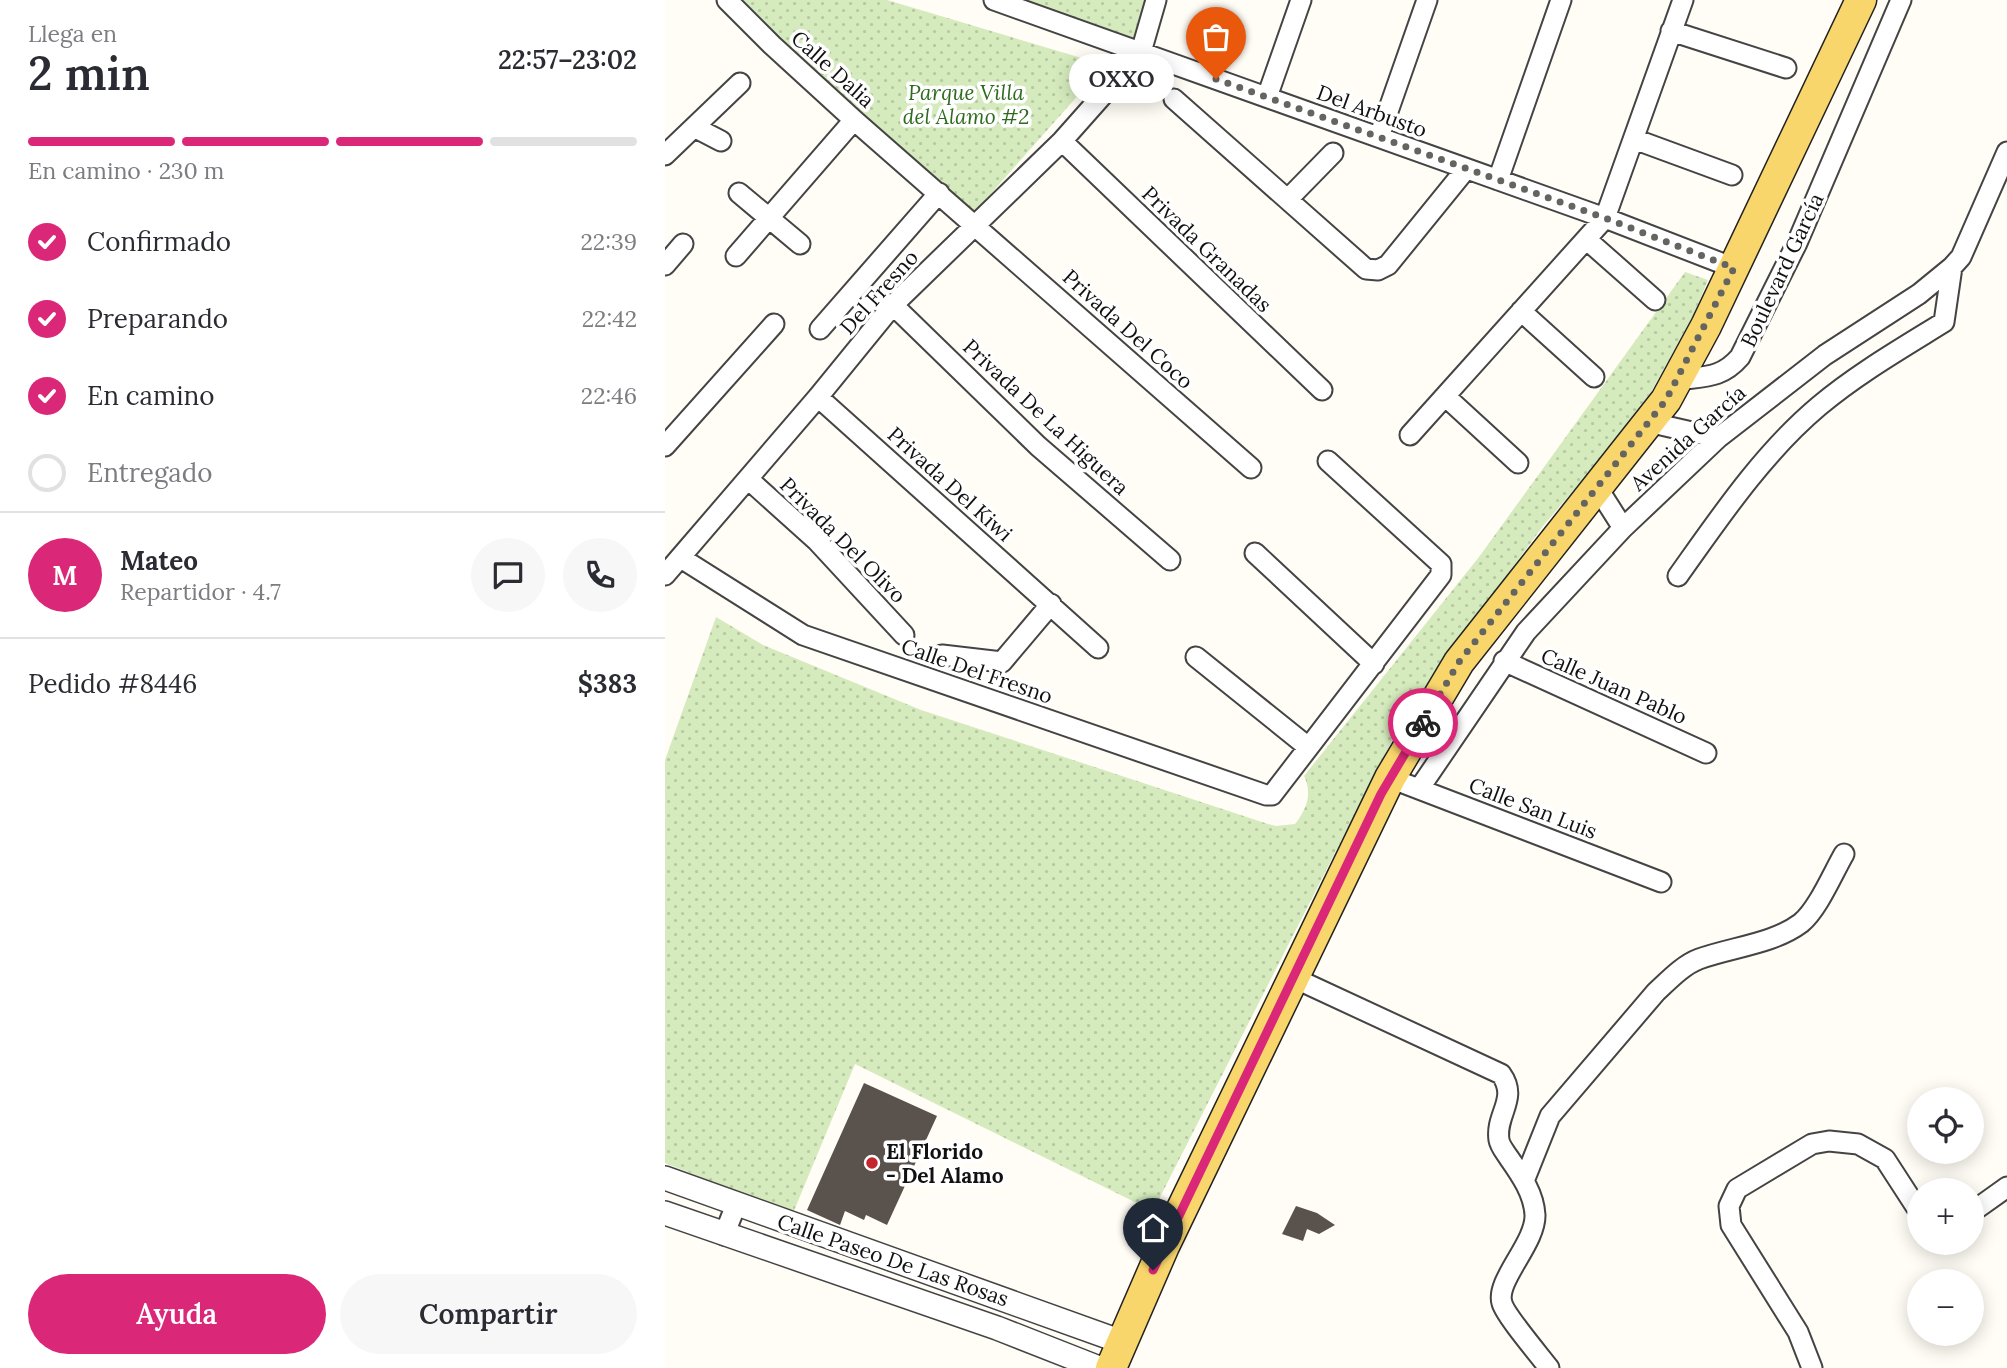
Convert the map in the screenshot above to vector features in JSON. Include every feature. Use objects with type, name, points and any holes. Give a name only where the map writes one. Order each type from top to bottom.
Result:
[{"type":"main road","name":"Boulevard García","points":[[1677,380],[1734,268],[1861,0]]},
{"type":"main road","points":[[1116,1355],[1164,1246],[1390,778],[1459,662],[1666,400],[1677,380]]},
{"type":"street","name":"Calle Dalia","points":[[727,0],[854,120],[975,223]]},
{"type":"street","name":"Del Arbusto","points":[[994,0],[1605,218],[1734,268]]},
{"type":"street","points":[[1141,52],[1156,0]]},
{"type":"street","points":[[1267,97],[1301,0]]},
{"type":"street","points":[[1379,137],[1427,0]]},
{"type":"street","points":[[1498,180],[1561,0]]},
{"type":"street","points":[[1410,435],[1605,218],[1683,0]]},
{"type":"street","name":"Boulevard García","points":[[1677,380],[1720,374],[1730,369],[1740,357],[1797,243],[1901,0]]},
{"type":"street","points":[[1671,31],[1786,68]]},
{"type":"street","name":"Del Fresno","points":[[665,576],[893,305],[1062,141],[1141,52]]},
{"type":"street","points":[[665,155],[740,83]]},
{"type":"street","points":[[1174,99],[1289,198],[1366,269],[1378,270],[1388,265],[1466,169]]},
{"type":"street","points":[[736,256],[854,120]]},
{"type":"street","points":[[694,127],[721,141]]},
{"type":"street","points":[[1634,139],[1732,175]]},
{"type":"street","name":"Privada Granadas","points":[[1062,141],[1322,390]]},
{"type":"street","name":"Avenida García","points":[[1419,789],[1526,632],[1623,527],[1718,438],[1825,355],[1919,294],[1952,267],[1961,257],[2007,152]]},
{"type":"street","points":[[1289,198],[1333,153]]},
{"type":"street","points":[[739,192],[800,244]]},
{"type":"street","points":[[820,329],[939,193]]},
{"type":"street","name":"Privada Del Coco","points":[[975,223],[1251,468]]},
{"type":"street","points":[[1585,239],[1655,300]]},
{"type":"street","points":[[665,265],[683,244]]},
{"type":"street","points":[[1678,576],[1722,514],[1783,439],[1820,405],[1944,321],[1952,267]]},
{"type":"street","name":"Privada De La Higuera","points":[[893,305],[1038,446],[1170,560]]},
{"type":"street","points":[[1521,311],[1594,377]]},
{"type":"street","points":[[665,446],[773,324]]},
{"type":"street","points":[[1445,396],[1518,463]]},
{"type":"street","name":"Privada Del Kiwi","points":[[818,397],[1098,648]]},
{"type":"street","points":[[1648,422],[1718,438]]},
{"type":"street","points":[[1196,657],[1308,747],[1441,575],[1441,564],[1328,461]]},
{"type":"street","name":"Privada Del Olivo","points":[[748,479],[817,541],[904,635]]},
{"type":"street","points":[[1597,487],[1623,527]]},
{"type":"street","points":[[1255,553],[1374,664]]},
{"type":"street","name":"Calle Del Fresno","points":[[681,558],[803,635],[1253,791],[1272,795],[1308,747]]},
{"type":"street","points":[[942,655],[1002,662],[1051,604]]},
{"type":"street","points":[[1499,611],[1526,632]]},
{"type":"street","name":"Calle Juan Pablo","points":[[1504,661],[1706,753]]},
{"type":"street","name":"Calle San Luis","points":[[1390,778],[1661,882]]},
{"type":"street","points":[[1524,1181],[1551,1116],[1656,992],[1696,960],[1776,936],[1802,922],[1818,901],[1844,854]]},
{"type":"street","points":[[1292,977],[1501,1074],[1508,1084],[1509,1093],[1499,1129],[1499,1141],[1524,1181],[1532,1198],[1535,1215],[1533,1231],[1502,1290],[1502,1304],[1549,1368]]},
{"type":"street","points":[[1812,1368],[1798,1332],[1731,1225],[1729,1206],[1737,1189],[1812,1144],[1829,1141],[1859,1144],[1885,1160],[1907,1193]]},
{"type":"street","name":"Calle Paseo De Las Rosas","points":[[665,1178],[1051,1316],[1116,1355]]},
{"type":"street","points":[[1984,1203],[2007,1187]]},
{"type":"street","points":[[724,1235],[736,1205]]},
{"type":"street","name":"Calle Paseo De Las Rosas","points":[[665,1213],[1041,1344],[1099,1368]]},
{"type":"street","points":[[1041,1344],[1051,1316]]},
{"type":"green space","name":"Parque Villa del Alamo #2","points":[[736,0],[887,0],[1105,65],[971,216]]},
{"type":"green space","points":[[994,0],[1150,0],[1141,52]]},
{"type":"green space","points":[[1685,272],[1708,280],[1694,314],[1651,392],[1591,470],[1543,526],[1405,715],[1153,1211],[855,1064],[793,1213],[665,1163],[665,760],[716,617],[763,645],[921,710],[1268,824],[1295,824],[1307,802],[1308,789],[1304,776],[1479,557]]},
{"type":"building","name":"El Florido - Del Alamo","points":[[864,1083],[937,1116],[887,1225],[866,1215],[864,1220],[845,1211],[840,1225],[807,1210]]},
{"type":"building","points":[[1296,1206],[1317,1213],[1335,1225],[1319,1234],[1307,1229],[1303,1241],[1282,1234]]},
{"type":"way so far","points":[[1216,79],[1605,218],[1734,268],[1666,400],[1459,662],[1423,723]]},
{"type":"place","name":"OXXO","points":[[1216,79]]},
{"type":"place","name":"El Florido - Del Alamo","points":[[872,1163]]},
{"type":"route","points":[[1153,1270],[1381,794],[1423,723]]}]
